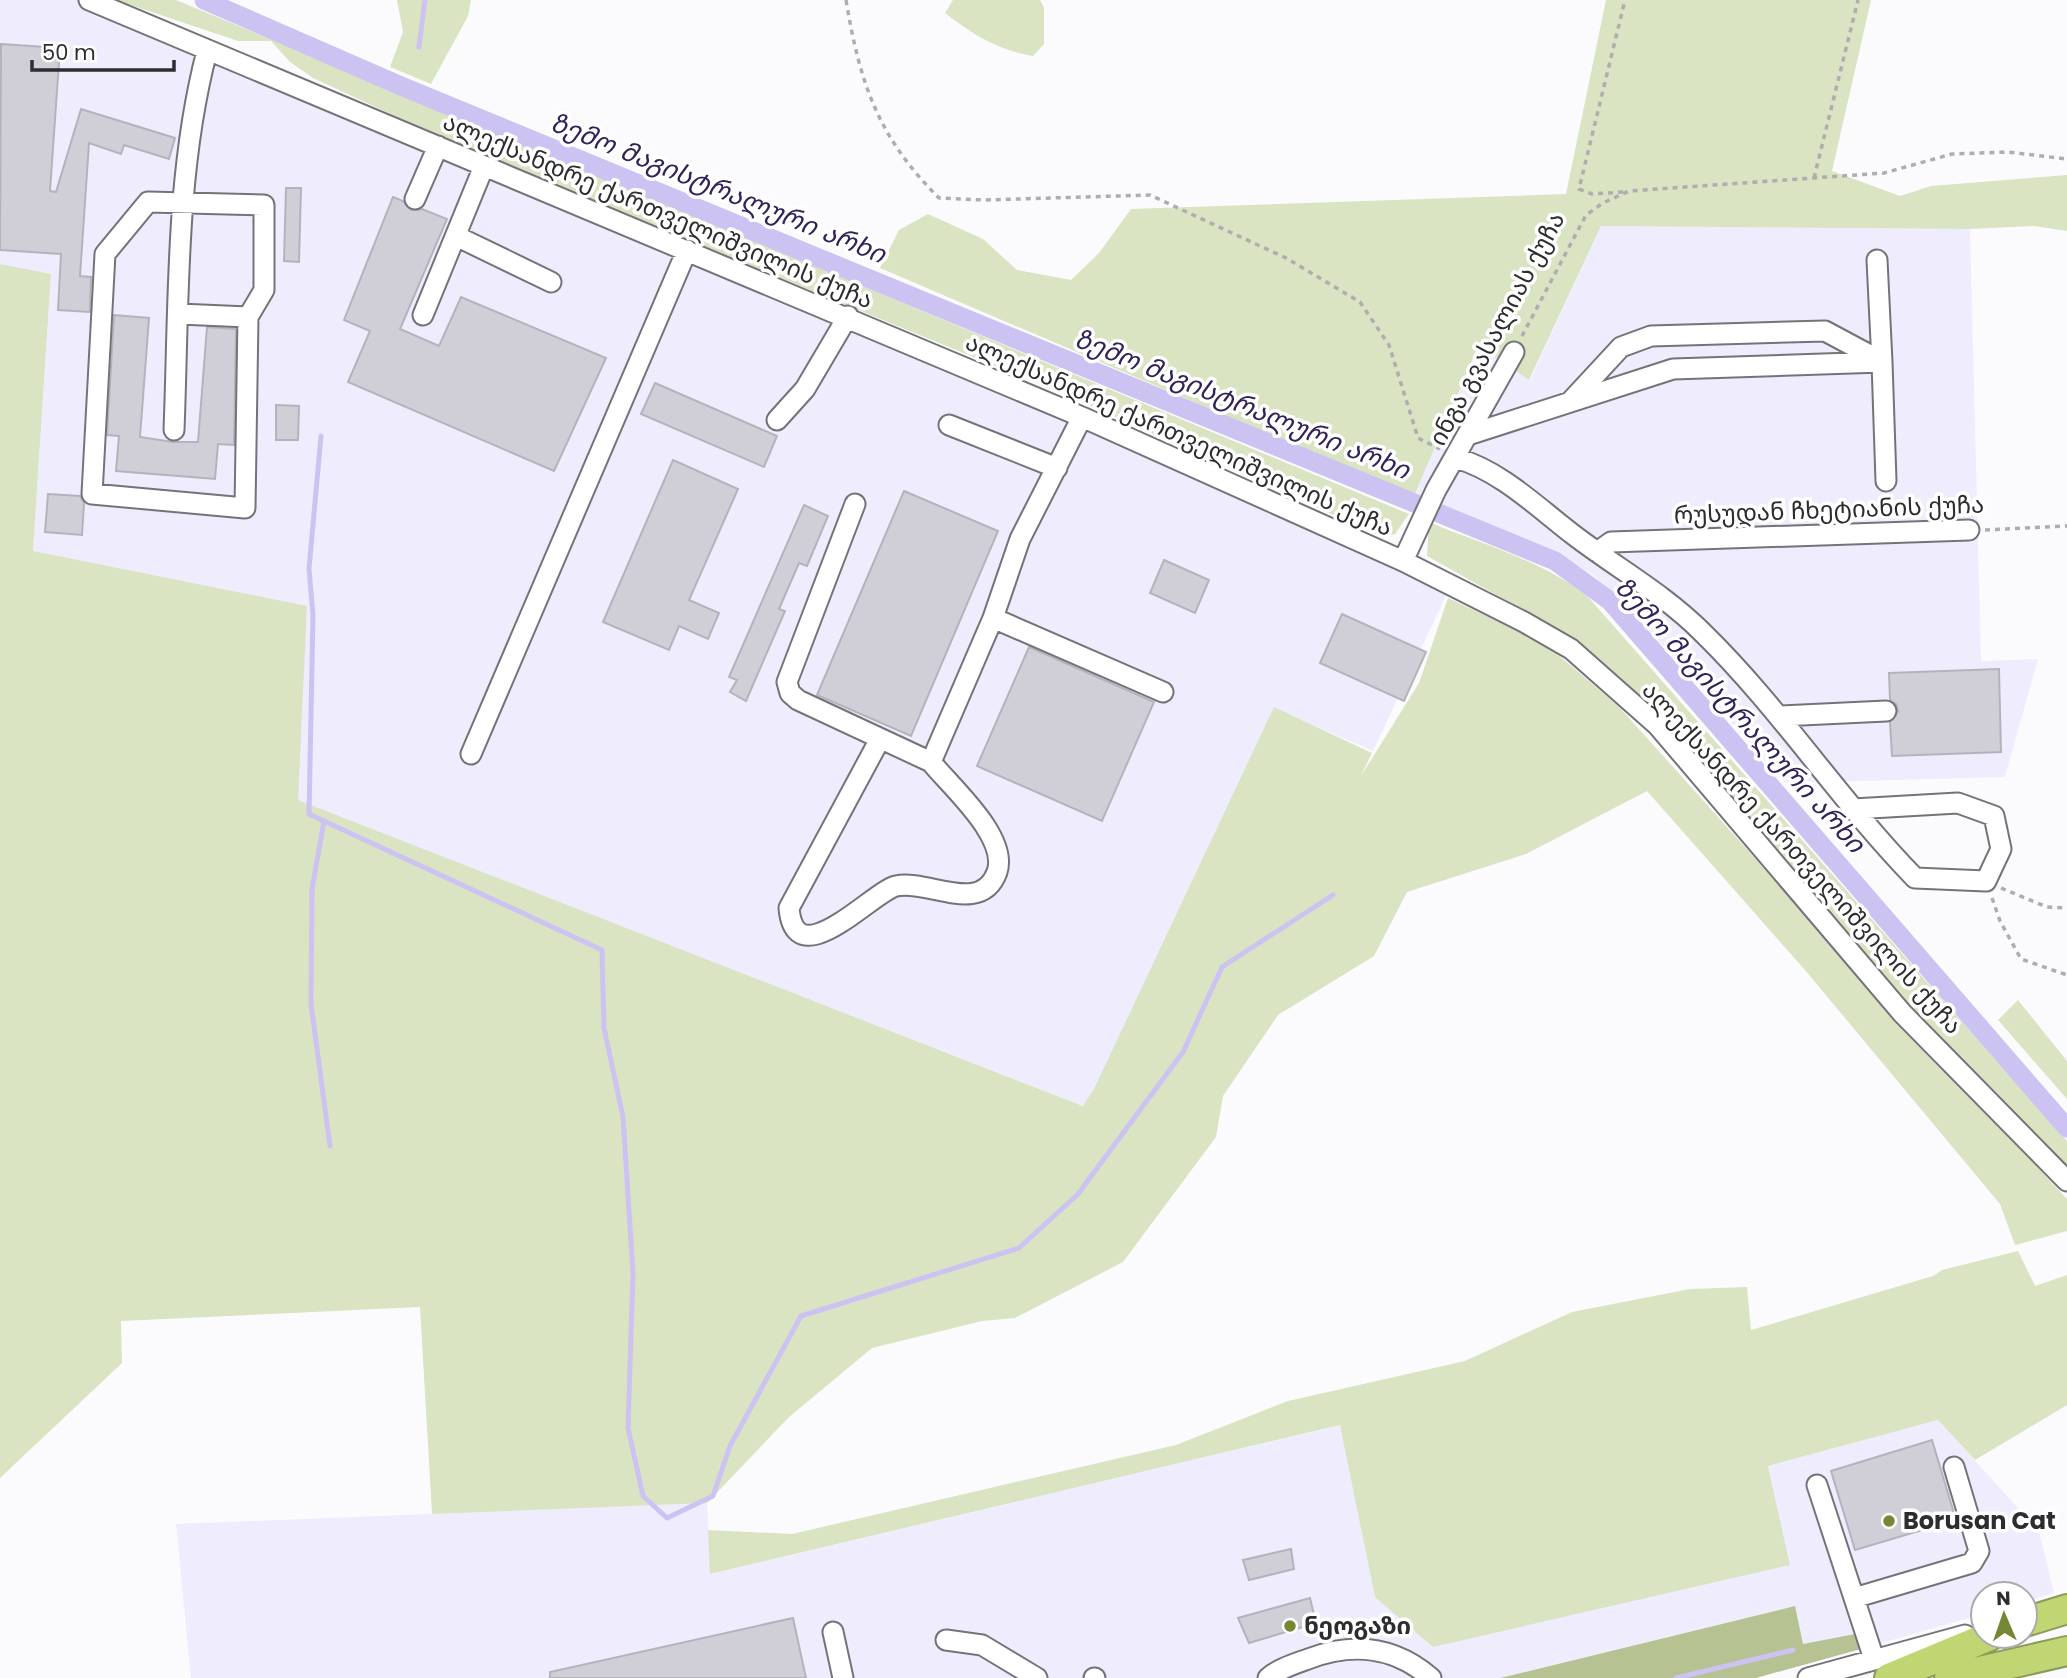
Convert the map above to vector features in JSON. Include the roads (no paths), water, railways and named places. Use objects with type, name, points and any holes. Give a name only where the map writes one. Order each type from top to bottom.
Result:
[{"type":"highway","points":[[2039,1616],[2067,1609]]},
{"type":"highway","points":[[1882,1668],[1969,1642]]},
{"type":"highway","points":[[1948,1678],[2067,1651]]},
{"type":"street","name":"ალექსანდრე ქართველიშვილის ქუჩა","points":[[89,0],[206,51],[848,316],[1082,417],[1403,561],[1524,621],[1571,649],[1649,718],[1902,1013],[2067,1181]]},
{"type":"street","points":[[174,430],[184,203],[198,84],[206,51]]},
{"type":"street","points":[[415,199],[438,146]]},
{"type":"street","points":[[423,315],[484,166]]},
{"type":"street","points":[[148,202],[264,205],[264,290],[248,317],[244,508],[92,494],[105,254],[148,202]]},
{"type":"street","points":[[456,236],[551,282]]},
{"type":"street","points":[[471,754],[687,250]]},
{"type":"street","points":[[1877,260],[1886,481]]},
{"type":"street","points":[[179,314],[248,317]]},
{"type":"street","points":[[777,420],[805,389],[848,316]]},
{"type":"street","points":[[1570,402],[1621,347],[1651,336],[1825,331],[1882,362]]},
{"type":"street","name":"ინგა გვასალიას ქუჩა","points":[[1403,561],[1437,490],[1514,352]]},
{"type":"street","points":[[1468,435],[1673,369],[1882,362]]},
{"type":"street","points":[[931,762],[993,618],[1020,539],[1082,417]]},
{"type":"street","points":[[949,425],[1057,468]]},
{"type":"street","points":[[1456,458],[1483,466],[1681,613],[1781,716],[1853,809],[1915,877],[1986,881],[2001,849],[1994,816],[1958,803],[1853,809]]},
{"type":"street","points":[[856,504],[787,682],[790,693],[798,700],[931,762],[991,832],[999,853],[997,871],[987,888],[967,895],[899,886],[887,889],[832,929],[821,934],[807,934],[797,929],[790,920],[789,908],[880,739]]},
{"type":"street","name":"რუსუდან ჩხეტიანის ქუჩა","points":[[1597,552],[1611,542],[1969,530]]},
{"type":"street","points":[[993,618],[1163,691]]},
{"type":"street","points":[[1781,716],[1886,711]]},
{"type":"street","points":[[1854,1598],[1972,1563],[1979,1551],[1954,1467]]},
{"type":"street","points":[[1816,1485],[1854,1598],[1882,1668]]},
{"type":"street","points":[[833,1632],[843,1678]]},
{"type":"street","points":[[1808,1678],[1882,1668],[1969,1635]]},
{"type":"street","points":[[946,1640],[982,1645],[1037,1678]]},
{"type":"street","points":[[1268,1678],[1327,1652],[1357,1647],[1388,1652],[1415,1665],[1431,1678]]},
{"type":"waterway","name":"ზემო მაგისტრალური არხი","points":[[204,0],[401,86],[1555,561],[1610,601],[2067,1128]]},
{"type":"waterway","points":[[419,47],[425,0]]},
{"type":"waterway","points":[[321,436],[309,569],[313,615],[309,814],[602,950],[604,1028],[623,1117],[633,1273],[628,1428],[643,1496],[667,1518],[713,1496],[730,1446],[801,1316],[1019,1248],[1078,1194],[1183,1052],[1222,967],[1333,895]]},
{"type":"waterway","points":[[324,821],[312,889],[311,1004],[330,1146]]},
{"type":"waterway","points":[[1676,1678],[1793,1650]]},
{"type":"place","name":"Borusan Cat","points":[[1889,1521]]},
{"type":"place","name":"ნეოგაზი","points":[[1290,1626]]}]
